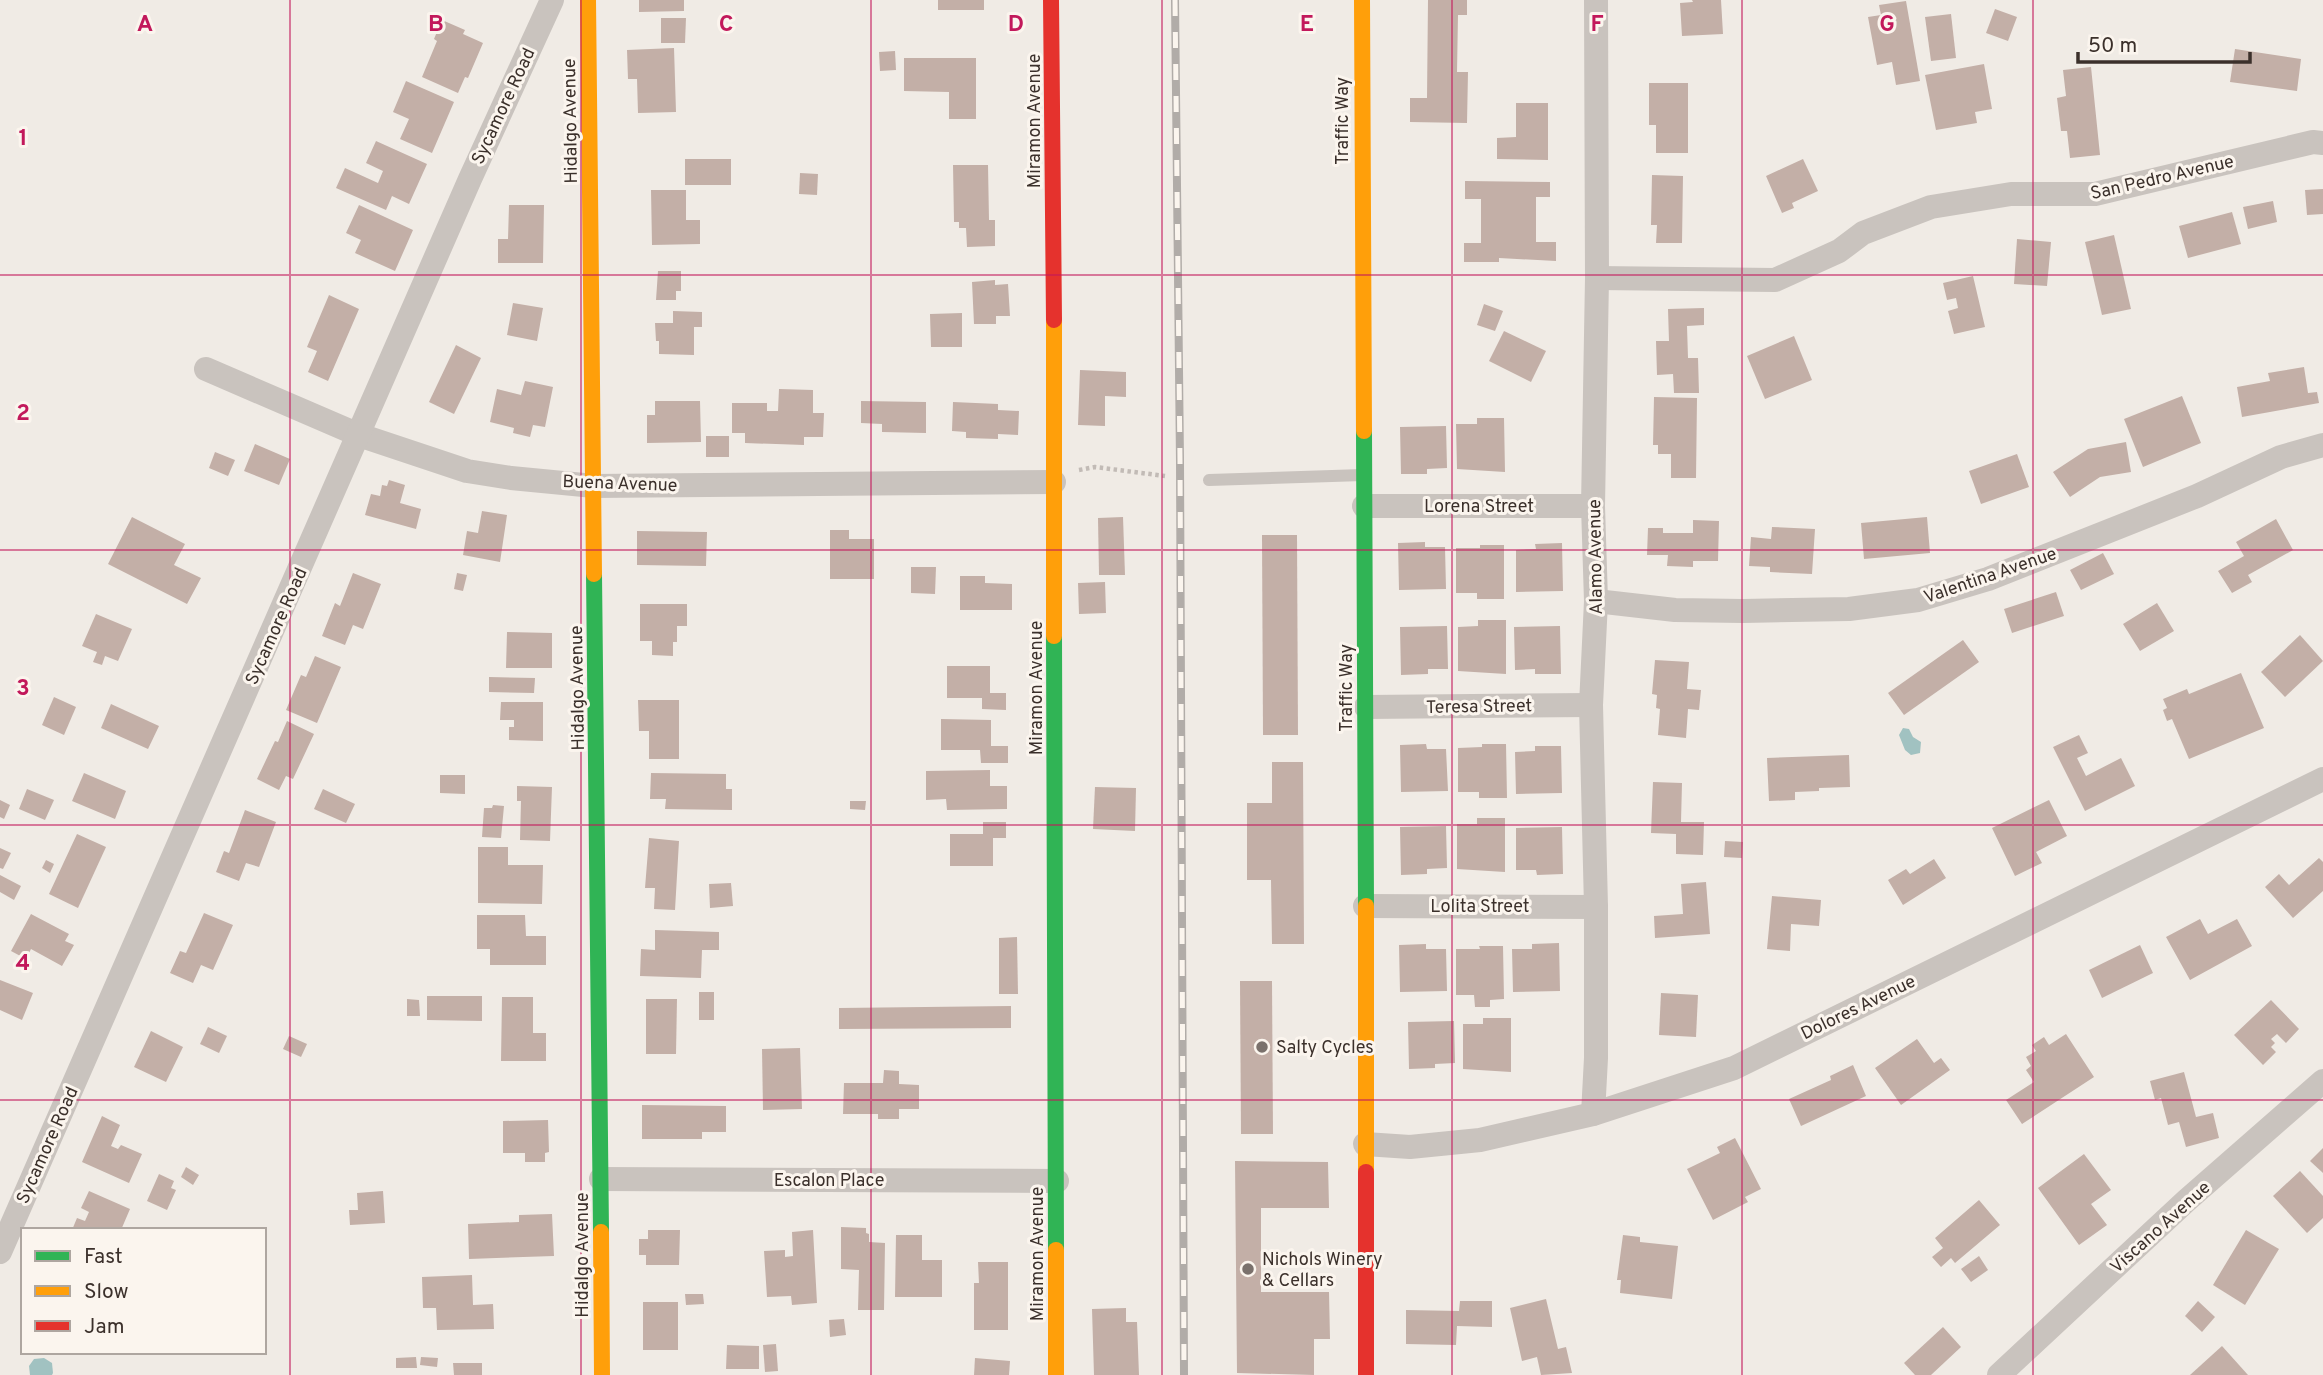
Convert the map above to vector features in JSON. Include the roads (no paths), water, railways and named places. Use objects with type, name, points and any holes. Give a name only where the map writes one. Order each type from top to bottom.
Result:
[{"type":"street","name":"Sycamore Road","points":[[0,1252],[470,179],[552,0]]},
{"type":"street","name":"Hidalgo Avenue","points":[[588,0],[602,1375]]},
{"type":"street","name":"Miramon Avenue","points":[[1051,0],[1056,1375]]},
{"type":"street","name":"Traffic Way","points":[[1362,0],[1366,1375]]},
{"type":"street","name":"Alamo Avenue","points":[[1592,1114],[1596,1058],[1596,907],[1591,705],[1597,601],[1594,506],[1596,0]]},
{"type":"street","name":"San Pedro Avenue","points":[[1597,278],[1775,280],[1839,251],[1863,233],[1931,207],[2011,194],[2095,194],[2313,142],[2323,143]]},
{"type":"street","name":"Buena Avenue","points":[[206,369],[359,435],[467,471],[511,478],[594,486],[1054,477]]},
{"type":"street","name":"Valentina Avenue","points":[[1597,601],[1675,610],[1743,611],[1849,609],[1917,600],[1999,574],[2197,496],[2281,457],[2323,445]]},
{"type":"street","name":"Lorena Street","points":[[1364,506],[1594,506]]},
{"type":"street","name":"Teresa Street","points":[[1366,707],[1591,705]]},
{"type":"street","name":"Dolores Avenue","points":[[1366,1144],[1410,1147],[1480,1140],[1592,1114],[1734,1068],[2323,779]]},
{"type":"street","name":"Lolita Street","points":[[1364,906],[1596,907]]},
{"type":"street","name":"Viscano Avenue","points":[[1998,1375],[2186,1202],[2323,1081]]},
{"type":"street","name":"Escalon Place","points":[[601,1179],[1057,1181]]},
{"type":"lane","points":[[1209,480],[1364,475]]},
{"type":"water","points":[[1903,728],[1909,729],[1913,737],[1921,742],[1920,753],[1911,755],[1905,750],[1899,735]]},
{"type":"water","points":[[44,1358],[52,1363],[52,1375],[30,1375],[29,1366],[34,1359]]},
{"type":"railway","points":[[1175,0],[1184,1375]]},
{"type":"place","name":"Salty Cycles","points":[[1262,1047]]},
{"type":"place","name":"Nichols Winery & Cellars","points":[[1248,1269]]}]
